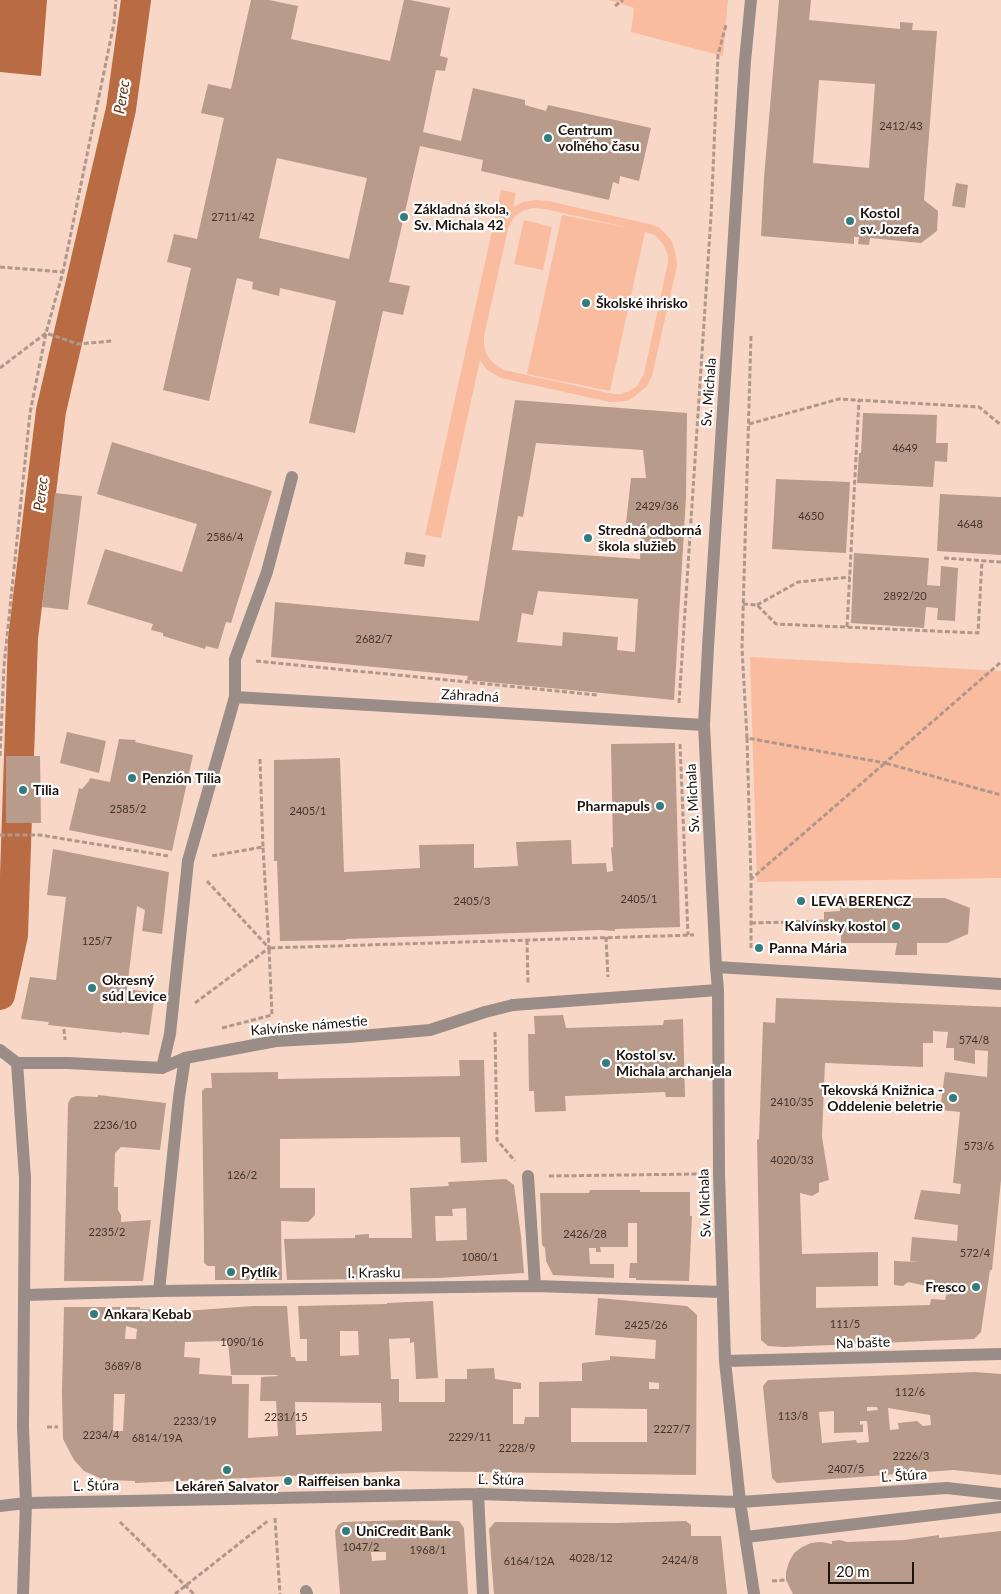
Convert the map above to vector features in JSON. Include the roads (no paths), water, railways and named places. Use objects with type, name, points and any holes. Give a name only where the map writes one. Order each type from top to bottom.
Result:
[{"type":"street","name":"Sv. Michala","points":[[751,0],[744,71],[704,724],[718,990],[719,1174],[725,1361],[740,1502],[754,1594]]},
{"type":"street","points":[[162,1068],[170,1034],[188,860],[235,697],[235,659],[266,572],[292,476]]},
{"type":"street","name":"Záhradná","points":[[235,697],[704,724]]},
{"type":"street","points":[[716,967],[1001,984]]},
{"type":"street","name":"Kalvínske námestie","points":[[17,1063],[68,1063],[162,1068],[186,1058],[276,1041],[430,1030],[494,1009],[513,1005],[718,990]]},
{"type":"street","points":[[0,1050],[17,1063],[25,1178],[23,1427],[26,1503],[23,1594]]},
{"type":"street","points":[[159,1291],[179,1097],[186,1058]]},
{"type":"street","points":[[528,1176],[535,1286]]},
{"type":"street","name":"I. Krasku","points":[[24,1295],[159,1291],[535,1286],[723,1292]]},
{"type":"street","points":[[1001,1348],[1001,1354]]},
{"type":"street","name":"Na bašte","points":[[725,1361],[1001,1354]]},
{"type":"street","name":"Ľ. Štúra","points":[[0,1506],[26,1503],[98,1501],[478,1494],[740,1502],[947,1488],[1001,1494]]},
{"type":"street","points":[[478,1494],[484,1594]]},
{"type":"street","points":[[746,1538],[1001,1507]]},
{"type":"waterway","name":"Perec","points":[[0,995],[13,935],[23,638],[51,411],[121,109],[136,0]]},
{"type":"place","name":"Centrum voľného času","points":[[548,138]]},
{"type":"place","name":"Základná škola, Sv. Michala 42","points":[[404,217]]},
{"type":"place","name":"Kostol sv. Jozefa","points":[[850,221]]},
{"type":"place","name":"Školské ihrisko","points":[[586,303]]},
{"type":"place","name":"Stredná odborná škola služieb","points":[[588,538]]},
{"type":"place","name":"Penzión Tilia","points":[[132,778]]},
{"type":"place","name":"Tilia","points":[[23,790]]},
{"type":"place","name":"Pharmapuls","points":[[660,806]]},
{"type":"place","name":"LEVA BERENCZ","points":[[801,901]]},
{"type":"place","name":"Kalvínsky kostol","points":[[896,926]]},
{"type":"place","name":"Panna Mária","points":[[759,948]]},
{"type":"place","name":"Okresný súd Levice","points":[[92,988]]},
{"type":"place","name":"Kostol sv. Michala archanjela","points":[[606,1063]]},
{"type":"place","name":"Tekovská Knižnica - Oddelenie beletrie","points":[[953,1098]]},
{"type":"place","name":"Pytlík","points":[[231,1272]]},
{"type":"place","name":"Fresco","points":[[976,1287]]},
{"type":"place","name":"Ankara Kebab","points":[[94,1314]]},
{"type":"place","name":"Lekáreň Salvator","points":[[227,1470]]},
{"type":"place","name":"Raiffeisen banka","points":[[288,1481]]},
{"type":"place","name":"UniCredit Bank","points":[[346,1531]]}]
